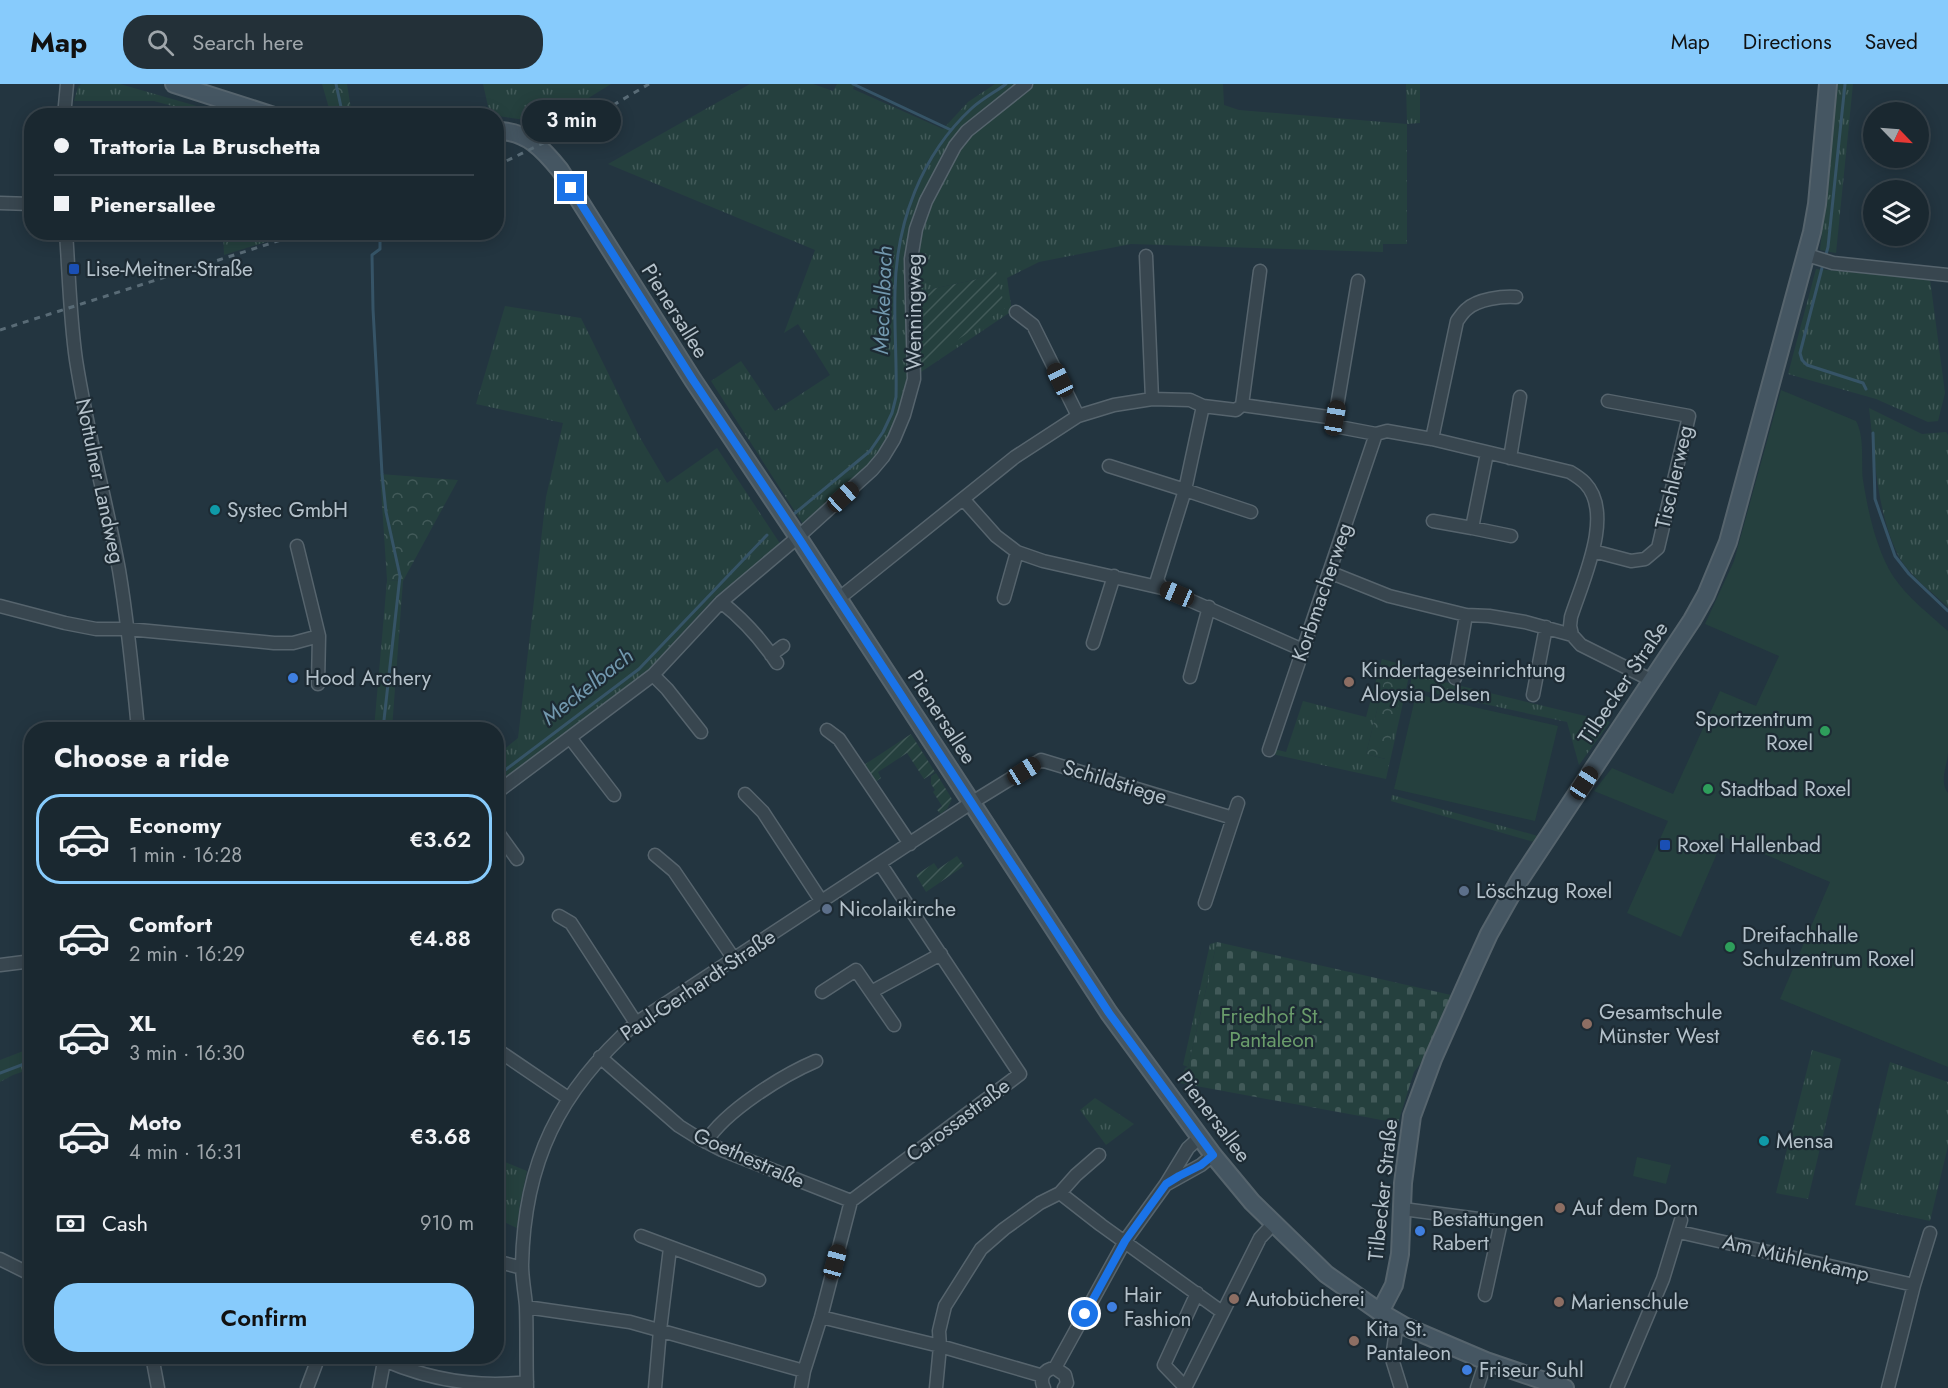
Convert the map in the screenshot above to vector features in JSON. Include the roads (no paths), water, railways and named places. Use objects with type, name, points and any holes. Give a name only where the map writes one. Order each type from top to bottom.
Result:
[{"type":"main road","points":[[174,84],[249,108]]},
{"type":"main road","name":"Tilbecker Straße","points":[[1380,1312],[1394,1285],[1398,1269],[1402,1237],[1406,1152],[1412,1116],[1427,1072],[1473,969],[1489,934],[1519,881],[1653,681],[1706,595],[1728,542],[1807,255],[1817,204],[1828,84]]},
{"type":"main road","name":"Pienersallee","points":[[504,132],[530,139],[560,170],[693,380],[1109,1013],[1199,1138],[1252,1202],[1326,1274],[1380,1312],[1397,1322],[1486,1361],[1565,1388]]},
{"type":"street","points":[[65,108],[67,84]]},
{"type":"street","name":"Wenningweg","points":[[504,787],[653,675],[721,602],[872,470],[894,439],[908,406],[914,379],[910,259],[916,229],[926,201],[941,169],[961,139],[985,116],[1026,84]]},
{"type":"street","points":[[0,203],[24,204]]},
{"type":"street","name":"Nottulner Landweg","points":[[66,240],[70,308],[76,357],[118,568],[128,629],[137,722]]},
{"type":"street","points":[[1807,255],[1833,263],[1948,275]]},
{"type":"street","points":[[1146,256],[1152,399]]},
{"type":"street","points":[[837,600],[1015,457],[1078,416],[1114,405],[1152,399],[1190,400],[1203,406],[1236,410],[1242,405],[1260,271]]},
{"type":"street","points":[[1358,281],[1334,426],[1376,434],[1387,431],[1432,439],[1570,472],[1585,482],[1594,496],[1598,512],[1598,530],[1571,617],[1572,635],[1581,645],[1653,681]]},
{"type":"street","points":[[1432,439],[1457,321],[1466,309],[1476,303],[1508,296],[1516,297]]},
{"type":"street","points":[[1016,312],[1033,325],[1078,416]]},
{"type":"street","points":[[1510,458],[1520,397]]},
{"type":"street","name":"Tischlerweg","points":[[1593,551],[1631,561],[1645,559],[1658,548],[1689,416],[1608,401]]},
{"type":"street","points":[[1242,405],[1335,418]]},
{"type":"street","points":[[1162,588],[1157,580],[1185,490],[1203,406]]},
{"type":"street","name":"Korbmacherweg","points":[[1269,750],[1376,434]]},
{"type":"street","points":[[1472,528],[1487,453]]},
{"type":"street","points":[[1109,466],[1251,512]]},
{"type":"street","points":[[964,500],[996,537],[1017,552],[1042,561],[1162,588],[1303,650]]},
{"type":"street","points":[[1433,521],[1511,536]]},
{"type":"street","points":[[297,546],[319,636],[318,684]]},
{"type":"street","points":[[1004,598],[1017,552]]},
{"type":"street","points":[[1329,572],[1389,596],[1466,615],[1489,616],[1546,627],[1572,635]]},
{"type":"street","points":[[1093,644],[1114,576]]},
{"type":"street","points":[[721,602],[740,616],[774,659],[783,646]]},
{"type":"street","points":[[0,606],[96,629],[128,629],[274,643],[293,643],[319,636]]},
{"type":"street","points":[[1190,677],[1209,607]]},
{"type":"street","points":[[1455,678],[1466,615]]},
{"type":"street","points":[[1533,695],[1546,627]]},
{"type":"street","points":[[653,675],[701,732]]},
{"type":"street","points":[[827,730],[839,739],[910,844]]},
{"type":"street","points":[[571,739],[614,795]]},
{"type":"street","name":"Schildstiege","points":[[971,803],[1041,760],[1233,818]]},
{"type":"street","points":[[745,794],[763,812],[822,902]]},
{"type":"street","name":"Paul-Gerhardt-Straße","points":[[527,1385],[526,1307],[522,1268],[524,1223],[530,1188],[549,1134],[568,1098],[600,1057],[636,1023],[881,865],[971,803]]},
{"type":"street","points":[[1205,903],[1238,803]]},
{"type":"street","points":[[504,841],[518,859]]},
{"type":"street","points":[[656,855],[674,871],[734,959]]},
{"type":"street","name":"Carossastraße","points":[[851,1201],[1020,1074],[881,865]]},
{"type":"street","points":[[559,916],[571,923],[636,1023]]},
{"type":"street","points":[[871,992],[941,954]]},
{"type":"street","points":[[0,965],[24,963]]},
{"type":"street","points":[[822,992],[856,970],[894,1025]]},
{"type":"street","points":[[504,1054],[568,1098]]},
{"type":"street","name":"Goethestraße","points":[[600,1057],[679,1126],[706,1142],[851,1201]]},
{"type":"street","points":[[706,1142],[715,1129],[746,1103],[797,1069],[816,1061]]},
{"type":"street","points":[[821,1317],[940,1346],[1043,1382],[1048,1370],[1055,1368],[1125,1241],[1166,1184],[1188,1148],[1199,1138]]},
{"type":"street","points":[[936,1388],[939,1331],[945,1306],[981,1249],[1004,1228],[1031,1209],[1060,1193],[1099,1155]]},
{"type":"street","points":[[1166,1184],[1201,1165],[1213,1155]]},
{"type":"street","points":[[1060,1193],[1222,1312]]},
{"type":"street","points":[[801,1388],[851,1201]]},
{"type":"street","points":[[1403,1209],[1501,1222],[1485,1295]]},
{"type":"street","points":[[1197,1293],[1164,1365],[1185,1388],[1260,1238],[1273,1224]]},
{"type":"street","name":"Am Mühlenkamp","points":[[1617,1388],[1663,1279],[1680,1226],[1914,1285]]},
{"type":"street","points":[[1888,1388],[1914,1285],[1930,1233]]},
{"type":"street","points":[[641,1236],[759,1280]]},
{"type":"street","points":[[655,1388],[670,1248]]},
{"type":"street","points":[[0,1259],[24,1271]]},
{"type":"street","points":[[504,1263],[522,1268]]},
{"type":"street","points":[[526,1307],[630,1322],[804,1371]]},
{"type":"street","points":[[1397,1322],[1392,1359],[1401,1388]]},
{"type":"street","points":[[1477,1388],[1486,1361]]},
{"type":"street","points":[[154,1364],[158,1388]]},
{"type":"street","points":[[307,1388],[316,1364]]},
{"type":"street","points":[[379,1388],[384,1364]]},
{"type":"street","points":[[396,1364],[446,1380],[473,1384],[527,1385]]},
{"type":"street","points":[[1055,1368],[1065,1375],[1067,1387]]},
{"type":"waterway","points":[[336,84],[341,108]]},
{"type":"waterway","points":[[853,84],[951,130]]},
{"type":"waterway","name":"Meckelbach","points":[[794,514],[870,451],[883,432],[892,413],[896,397],[897,266],[906,216],[925,169],[954,127],[976,105],[1006,84]]},
{"type":"waterway","points":[[1825,258],[1845,84]]},
{"type":"waterway","points":[[380,240],[380,249],[372,255],[382,474],[386,512],[400,576],[384,722]]},
{"type":"waterway","points":[[1823,264],[1800,353],[1802,360],[1807,365],[1863,383],[1866,389]]},
{"type":"waterway","points":[[1873,433],[1875,499],[1895,556],[1909,574],[1948,611]]},
{"type":"waterway","name":"Meckelbach","points":[[504,771],[639,669],[767,535]]},
{"type":"waterway","name":"Meckelbach","points":[[0,1073],[24,1064]]},
{"type":"railway","points":[[504,162],[576,127],[649,84]]},
{"type":"railway","points":[[0,330],[281,240]]},
{"type":"place","name":"Lise-Meitner-Straße","points":[[74,269]]},
{"type":"place","name":"Systec GmbH","points":[[215,510]]},
{"type":"place","name":"Hood Archery","points":[[293,678]]},
{"type":"place","name":"Kindertageseinrichtung Aloysia Delsen","points":[[1349,682]]},
{"type":"place","name":"Sportzentrum Roxel","points":[[1825,731]]},
{"type":"place","name":"Stadtbad Roxel","points":[[1708,789]]},
{"type":"place","name":"Roxel Hallenbad","points":[[1665,845]]},
{"type":"place","name":"Löschzug Roxel","points":[[1464,891]]},
{"type":"place","name":"Nicolaikirche","points":[[827,909]]},
{"type":"place","name":"Dreifachhalle Schulzentrum Roxel","points":[[1730,947]]},
{"type":"place","name":"Gesamtschule Münster West","points":[[1587,1024]]},
{"type":"place","name":"Mensa","points":[[1764,1141]]},
{"type":"place","name":"Auf dem Dorn","points":[[1560,1208]]},
{"type":"place","name":"Bestattungen Rabert","points":[[1420,1231]]},
{"type":"place","name":"Autobücherei","points":[[1234,1299]]},
{"type":"place","name":"Marienschule","points":[[1559,1302]]},
{"type":"place","name":"Hair Fashion","points":[[1112,1307]]},
{"type":"place","name":"Kita St. Pantaleon","points":[[1354,1341]]},
{"type":"place","name":"Friseur Suhl","points":[[1467,1370]]},
{"type":"park label","name":"Friedhof St. Pantaleon","points":[[1272,1028]]}]
